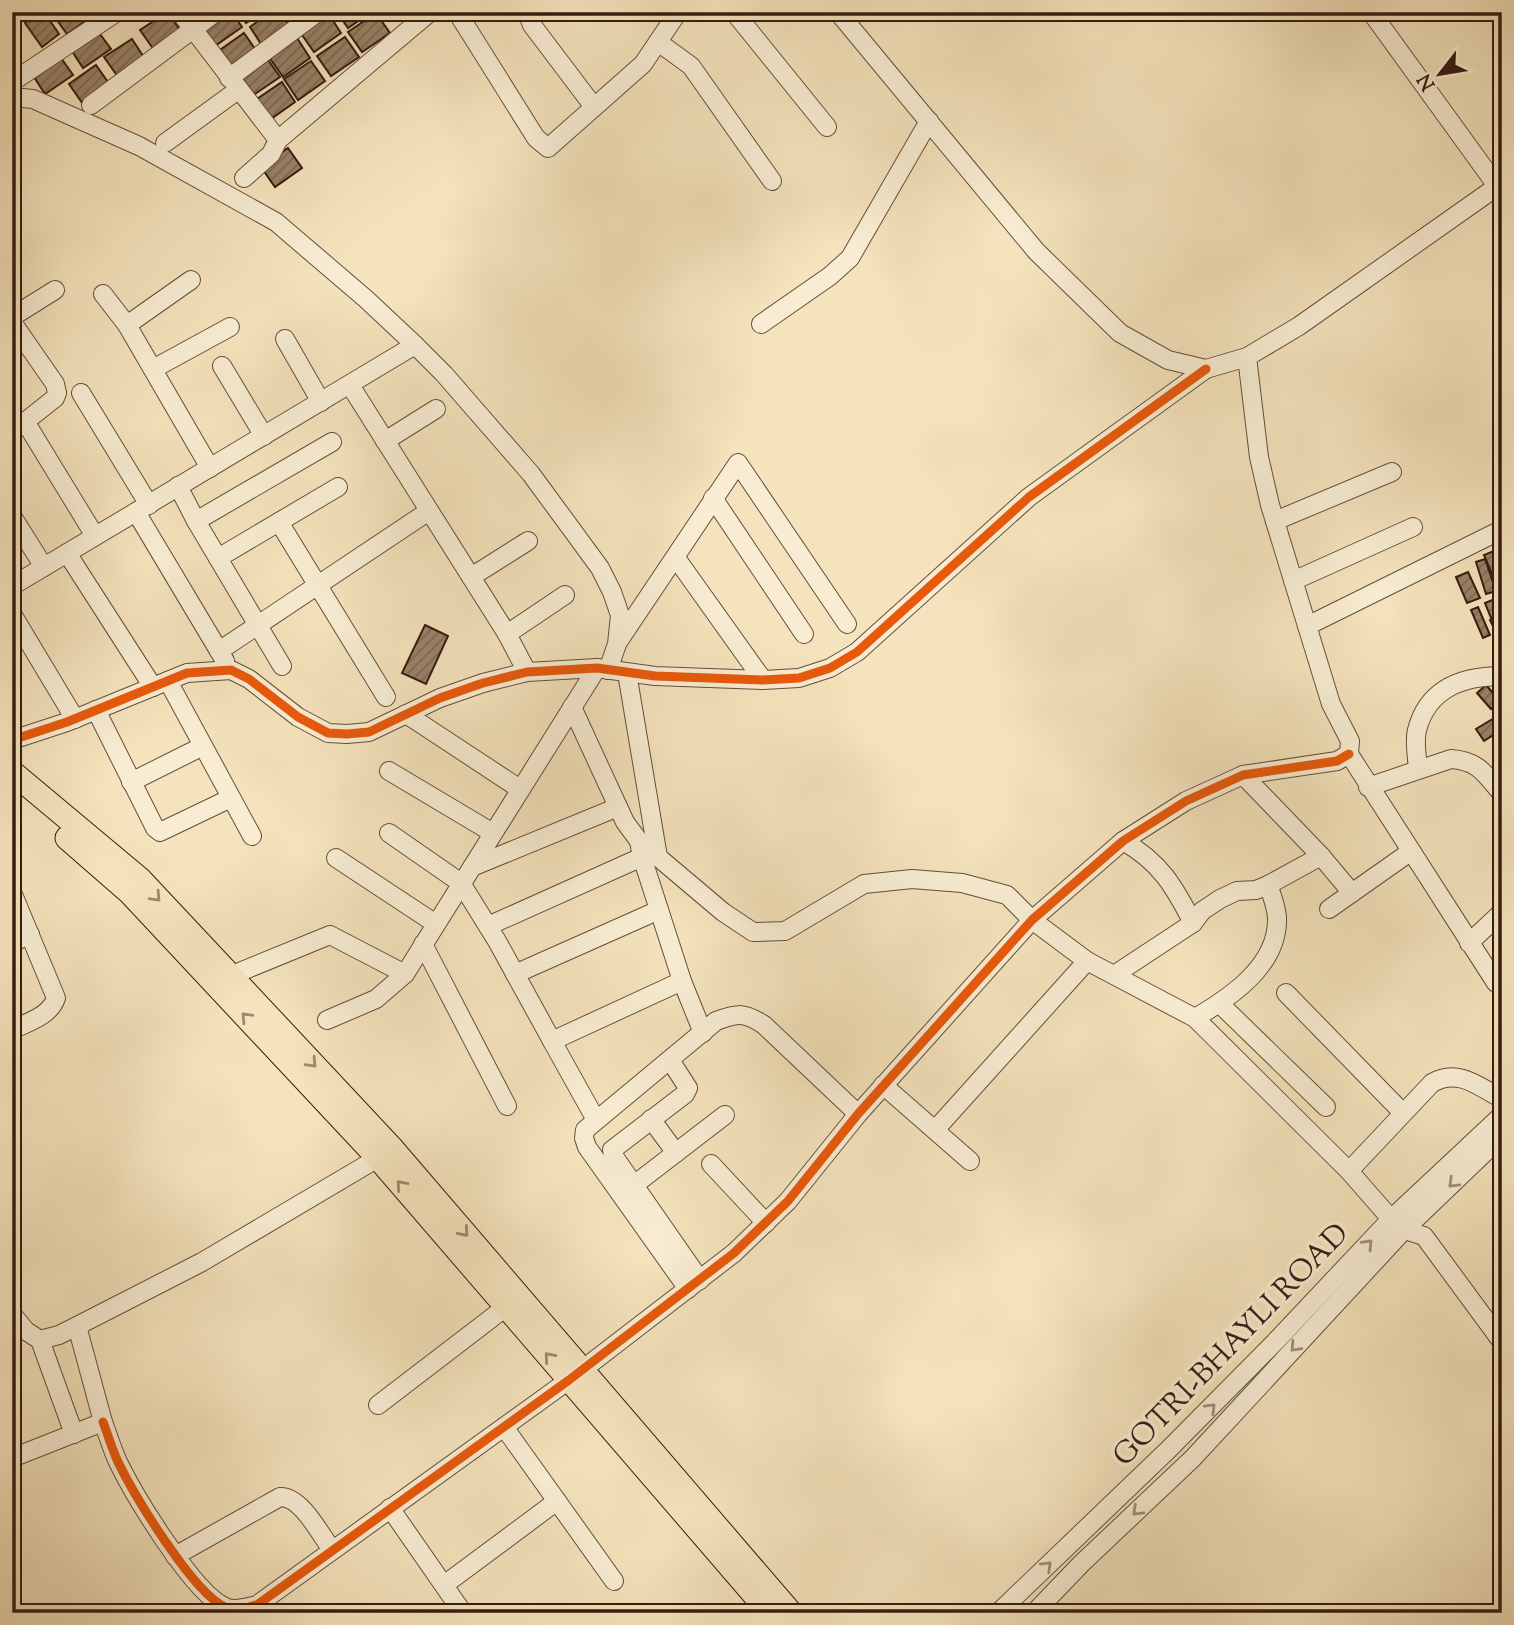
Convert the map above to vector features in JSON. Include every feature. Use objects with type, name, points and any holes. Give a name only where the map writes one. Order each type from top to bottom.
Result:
[{"type":"main road","points":[[12,772],[140,879],[222,979],[506,1307],[576,1375],[791,1613]]},
{"type":"main road","points":[[12,791],[129,892],[222,979],[390,1146],[770,1613]]},
{"type":"street","points":[[12,82],[117,12]]},
{"type":"street","points":[[180,12],[278,140]]},
{"type":"street","points":[[91,105],[216,12]]},
{"type":"street","points":[[166,143],[318,12]]},
{"type":"street","points":[[244,178],[271,154],[278,140],[430,12]]},
{"type":"street","points":[[527,12],[532,25],[594,107]]},
{"type":"street","points":[[461,14],[536,138],[548,148],[643,64],[678,12]]},
{"type":"street","points":[[734,12],[827,127]]},
{"type":"street","points":[[838,12],[1037,251],[1120,333],[1168,360],[1206,369]]},
{"type":"street","points":[[12,740],[75,719],[187,673],[230,670],[250,680],[298,717],[328,733],[347,734],[369,732],[440,698],[527,672],[603,669],[655,676],[763,680],[799,678],[830,668],[857,652],[1029,497],[1206,369],[1247,357],[1299,326],[1500,185],[1371,12]]},
{"type":"street","points":[[658,42],[691,66],[772,181]]},
{"type":"street","points":[[12,97],[33,99],[139,146],[276,222],[366,299],[444,374],[531,474],[600,568],[620,615],[617,644]]},
{"type":"street","points":[[761,324],[830,276],[850,258],[929,121]]},
{"type":"street","points":[[127,325],[191,280]]},
{"type":"street","points":[[55,290],[12,319],[56,388],[55,398],[19,428],[95,536]]},
{"type":"street","points":[[103,294],[127,325],[210,468]]},
{"type":"street","points":[[153,369],[230,327]]},
{"type":"street","points":[[285,339],[321,402]]},
{"type":"street","points":[[12,586],[415,345]]},
{"type":"street","points":[[1247,357],[1259,457],[1275,521],[1331,704],[1350,741],[1349,754],[1496,983]]},
{"type":"street","points":[[222,366],[264,436]]},
{"type":"street","points":[[349,385],[507,634],[527,672]]},
{"type":"street","points":[[81,393],[230,670]]},
{"type":"street","points":[[385,441],[436,409]]},
{"type":"street","points":[[196,521],[332,442]]},
{"type":"street","points":[[327,1020],[376,999],[405,974],[572,707],[603,669],[738,463],[847,624]]},
{"type":"street","points":[[1275,521],[1392,472]]},
{"type":"street","points":[[178,486],[282,666]]},
{"type":"street","points":[[218,558],[338,486]]},
{"type":"street","points":[[713,498],[804,634]]},
{"type":"street","points":[[219,651],[429,511]]},
{"type":"street","points":[[12,516],[44,567]]},
{"type":"street","points":[[279,522],[386,697]]},
{"type":"street","points":[[1293,581],[1413,527]]},
{"type":"street","points":[[1307,626],[1495,533]]},
{"type":"street","points":[[471,577],[528,541]]},
{"type":"street","points":[[66,553],[203,746],[252,836]]},
{"type":"street","points":[[676,558],[763,680]]},
{"type":"street","points":[[507,634],[565,595]]},
{"type":"street","points":[[12,614],[75,719]]},
{"type":"street","points":[[627,673],[646,852],[659,910],[682,981],[703,1032]]},
{"type":"street","points":[[1418,769],[1416,732],[1422,718],[1439,695],[1453,683],[1467,678],[1502,676]]},
{"type":"street","points":[[572,707],[625,822],[646,852],[753,932],[785,931],[864,884],[912,879],[962,883],[1007,895],[1032,920],[1087,961],[1195,1018],[1349,1171],[1397,1225],[1424,1236],[1502,1342]]},
{"type":"street","points":[[96,710],[155,828],[160,832],[231,798]]},
{"type":"street","points":[[406,714],[520,789]]},
{"type":"street","points":[[131,782],[203,746]]},
{"type":"street","points":[[77,1326],[103,1422],[118,1462],[174,1556],[205,1592],[227,1610],[257,1605],[576,1375],[734,1253],[788,1201],[883,1085],[1032,920],[1123,841],[1186,801],[1243,775],[1338,761],[1349,754]]},
{"type":"street","points":[[1368,787],[1451,759],[1466,760],[1478,766],[1502,794]]},
{"type":"street","points":[[389,771],[493,833]]},
{"type":"street","points":[[1243,775],[1321,856],[1352,893]]},
{"type":"street","points":[[472,867],[618,807]]},
{"type":"street","points":[[389,833],[461,883],[488,926],[596,1120]]},
{"type":"street","points":[[1123,841],[1143,852],[1166,874],[1193,923]]},
{"type":"street","points":[[488,926],[646,852]]},
{"type":"street","points":[[1329,909],[1410,852]]},
{"type":"street","points":[[1114,975],[1193,923],[1202,911],[1220,899],[1237,891],[1268,886],[1321,856]]},
{"type":"street","points":[[337,858],[436,924]]},
{"type":"street","points":[[1195,1018],[1220,1004],[1265,961],[1275,937],[1277,916],[1268,886]]},
{"type":"street","points":[[12,1030],[44,1014],[54,1006],[56,998],[14,901]]},
{"type":"street","points":[[515,974],[659,910]]},
{"type":"street","points":[[1469,943],[1502,912]]},
{"type":"street","points":[[12,943],[30,934]]},
{"type":"street","points":[[222,979],[330,935],[405,974]]},
{"type":"street","points":[[423,944],[507,1106]]},
{"type":"street","points":[[935,1130],[1087,961]]},
{"type":"street","points":[[552,1041],[682,981]]},
{"type":"street","points":[[1286,993],[1403,1113]]},
{"type":"street","points":[[1220,1004],[1326,1107]]},
{"type":"street","points":[[694,1285],[587,1147],[585,1130],[716,1021],[737,1014],[751,1017],[764,1025],[859,1114]]},
{"type":"street","points":[[670,1059],[688,1088],[685,1094],[612,1150],[694,1285]]},
{"type":"street","points":[[1349,1171],[1432,1083],[1442,1077],[1465,1079],[1502,1099]]},
{"type":"street","points":[[883,1085],[970,1161]]},
{"type":"street","points":[[634,1185],[724,1115]]},
{"type":"street","name":"GOTRI-BHAYLI ROAD","points":[[998,1613],[1397,1225],[1502,1115]]},
{"type":"street","points":[[651,1119],[676,1153]]},
{"type":"street","name":"GOTRI-BHAYLI ROAD","points":[[1034,1613],[1081,1564],[1193,1458],[1397,1225],[1502,1136]]},
{"type":"street","points":[[40,1340],[59,1335],[202,1262],[378,1158]]},
{"type":"street","points":[[711,1164],[766,1223]]},
{"type":"street","points":[[378,1405],[506,1307]]},
{"type":"street","points":[[12,1314],[26,1331],[40,1340],[74,1434]]},
{"type":"street","points":[[12,1458],[103,1422]]},
{"type":"street","points":[[504,1427],[614,1581]]},
{"type":"street","points":[[174,1556],[280,1497],[289,1497],[298,1503],[332,1550]]},
{"type":"street","points":[[444,1585],[557,1501]]},
{"type":"street","points":[[390,1508],[463,1613]]},
{"type":"building","points":[[13,12],[34,12],[20,22]]},
{"type":"building","points":[[44,12],[59,34],[42,47],[25,23]]},
{"type":"building","points":[[51,12],[77,12],[84,22],[67,34]]},
{"type":"building","points":[[168,12],[181,32],[154,50],[140,30]]},
{"type":"building","points":[[220,12],[232,12],[242,27],[215,46],[201,26]]},
{"type":"building","points":[[239,12],[263,12],[246,23]]},
{"type":"building","points":[[271,12],[280,12],[291,28],[263,47],[250,27]]},
{"type":"building","points":[[286,12],[311,12],[294,24]]},
{"type":"building","points":[[337,12],[371,12],[348,28]]},
{"type":"building","points":[[328,13],[341,33],[314,52],[300,32]]},
{"type":"building","points":[[376,13],[390,33],[362,52],[348,32]]},
{"type":"building","points":[[97,30],[111,49],[83,68],[70,48]]},
{"type":"building","points":[[244,33],[258,53],[230,72],[217,52]]},
{"type":"building","points":[[345,37],[359,57],[331,76],[317,56]]},
{"type":"building","points":[[297,38],[310,58],[283,77],[269,57]]},
{"type":"building","points":[[132,39],[145,59],[118,77],[104,57]]},
{"type":"building","points":[[59,55],[73,75],[45,94],[32,74]]},
{"type":"building","points":[[266,57],[280,77],[252,96],[239,76]]},
{"type":"building","points":[[311,61],[325,81],[298,100],[284,79]]},
{"type":"building","points":[[96,65],[110,85],[83,104],[69,84]]},
{"type":"building","points":[[282,82],[295,102],[268,121],[254,101]]},
{"type":"building","points":[[288,148],[302,168],[275,187],[261,167]]},
{"type":"building","points":[[1499,549],[1502,555],[1502,590],[1499,591],[1484,555]]},
{"type":"building","points":[[1485,559],[1496,591],[1486,594],[1476,562]]},
{"type":"building","points":[[1468,572],[1480,598],[1467,603],[1456,577]]},
{"type":"building","points":[[1502,596],[1502,614],[1491,618],[1485,603]]},
{"type":"building","points":[[1478,607],[1490,635],[1483,638],[1471,610]]},
{"type":"building","points":[[1502,615],[1502,638],[1499,639],[1490,620]]},
{"type":"building","points":[[425,625],[448,636],[426,684],[402,673]]},
{"type":"building","points":[[1486,685],[1500,701],[1491,709],[1477,693]]},
{"type":"building","points":[[1501,714],[1502,733],[1500,731],[1484,741],[1476,729]]},
{"type":"cycle path","points":[[12,740],[67,722],[187,673],[231,670],[249,679],[298,717],[328,733],[347,734],[369,732],[440,698],[527,672],[597,668],[655,676],[763,680],[799,678],[830,668],[857,652],[1029,497],[1206,369]]},
{"type":"cycle path","points":[[103,1422],[118,1462],[137,1497],[181,1564],[212,1598],[225,1607],[241,1609],[257,1605],[569,1380],[734,1253],[788,1201],[858,1114],[1032,920],[1123,841],[1186,801],[1243,775],[1337,761],[1349,754]]}]
